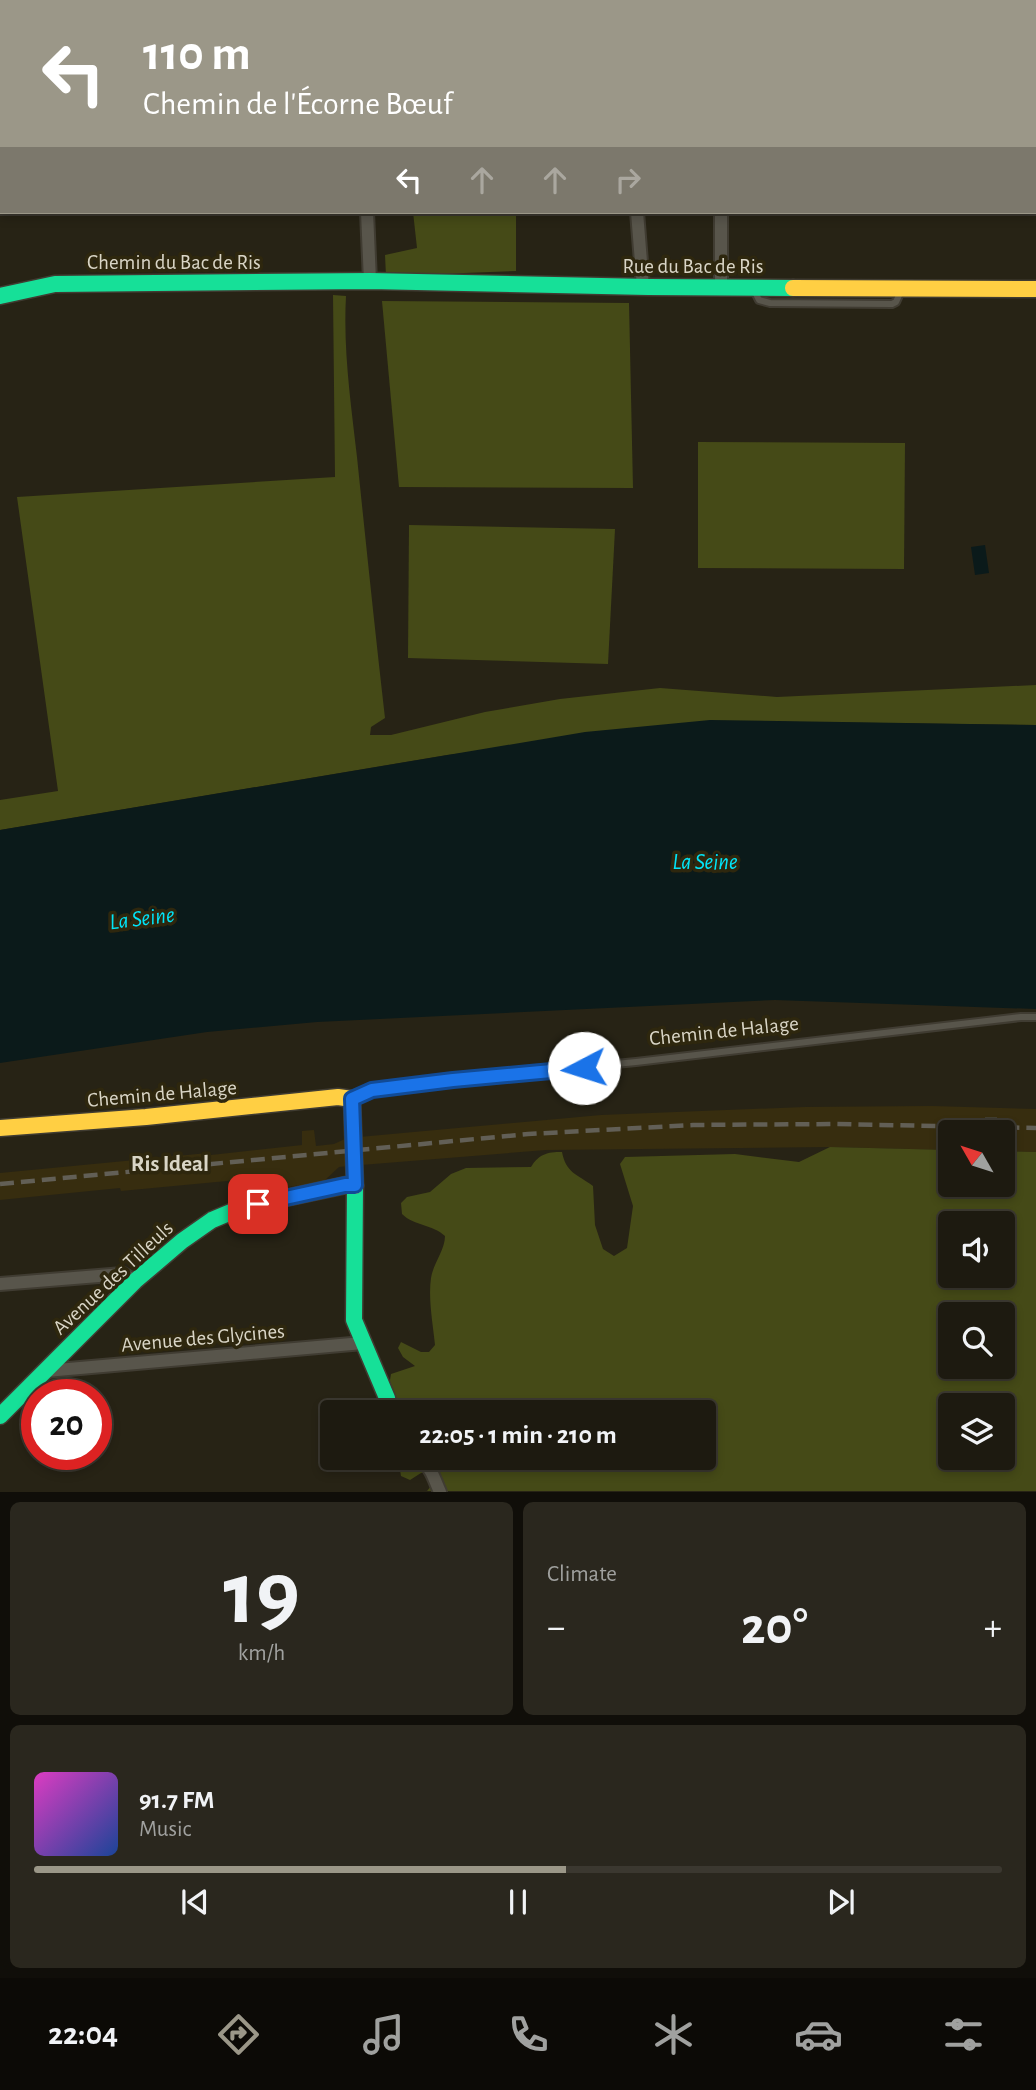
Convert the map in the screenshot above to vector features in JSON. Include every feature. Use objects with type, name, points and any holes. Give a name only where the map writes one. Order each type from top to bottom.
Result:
[{"type":"street","points":[[367,214],[370,281]]},
{"type":"street","points":[[637,214],[643,287]]},
{"type":"street","points":[[721,214],[721,287]]},
{"type":"street","name":"Rue du Bac de Ris","points":[[350,281],[643,287],[1036,289]]},
{"type":"street","name":"Chemin du Bac de Ris","points":[[0,296],[55,284],[350,281]]},
{"type":"street","name":"Chemin de Halage","points":[[0,1128],[146,1117],[338,1097],[352,1099]]},
{"type":"street","points":[[352,1099],[355,1185],[354,1321],[387,1400]]},
{"type":"street","name":"Avenue des Tilleuls","points":[[0,1416],[135,1281],[182,1241],[212,1220],[243,1207],[355,1185]]},
{"type":"street","points":[[0,1284],[123,1273],[135,1281]]},
{"type":"street","name":"Avenue des Glycines","points":[[46,1371],[363,1343]]},
{"type":"street","points":[[430,1470],[439,1491]]},
{"type":"lane","name":"Chemin de Halage","points":[[352,1099],[372,1090],[453,1080],[1036,1017]]},
{"type":"shaded area","points":[[805,1107],[1036,1109],[1036,1152],[1015,1151],[1015,1120],[938,1120],[938,1150],[830,1147],[546,1150],[361,1165],[359,1137],[601,1115]]},
{"type":"shaded area","points":[[314,1130],[316,1146],[334,1144],[347,1138],[349,1166],[339,1167],[324,1181],[271,1190],[250,1189],[248,1179],[0,1200],[0,1173],[302,1145],[302,1131]]},
{"type":"green space","points":[[413,214],[516,214],[516,271],[386,276],[385,255],[417,248]]},
{"type":"green space","points":[[333,295],[346,296],[348,377],[385,718],[371,727],[370,735],[391,735],[485,712],[560,699],[660,688],[777,697],[1036,685],[1036,725],[721,721],[447,755],[0,830],[0,800],[58,791],[17,497],[335,477]]},
{"type":"green space","points":[[382,301],[629,303],[633,488],[399,487]]},
{"type":"green space","points":[[698,442],[905,443],[904,569],[698,568]]},
{"type":"green space","points":[[409,525],[615,529],[608,664],[408,658]]},
{"type":"green space","points":[[830,1147],[938,1150],[938,1197],[1015,1197],[1015,1151],[1036,1152],[1036,1491],[427,1491],[436,1480],[429,1472],[421,1473],[410,1480],[401,1476],[400,1470],[716,1470],[716,1400],[391,1400],[390,1380],[391,1374],[415,1366],[403,1357],[398,1348],[401,1342],[421,1352],[429,1352],[435,1345],[430,1286],[445,1236],[402,1214],[401,1203],[407,1197],[430,1192],[451,1174],[466,1168],[531,1167],[544,1155],[562,1152],[569,1169],[593,1186],[595,1225],[603,1249],[614,1256],[627,1248],[633,1206],[620,1164],[625,1157],[735,1154],[799,1162]]},
{"type":"water","points":[[985,545],[989,573],[975,575],[971,547]]},
{"type":"water","name":"La Seine","points":[[710,720],[1036,725],[1036,1009],[775,1000],[317,1022],[207,1032],[0,1063],[0,830],[585,732]]},
{"type":"railway","points":[[0,1184],[528,1134],[693,1125],[835,1124],[1036,1128]]},
{"type":"traffic: fast","points":[[0,296],[55,284],[370,281],[793,288]]},
{"type":"traffic: fast","points":[[0,1416],[135,1281],[182,1241],[212,1220],[243,1207],[355,1185]]},
{"type":"traffic: fast","points":[[355,1186],[354,1320],[387,1400]]},
{"type":"traffic: slow","points":[[793,288],[1036,289]]},
{"type":"traffic: slow","points":[[0,1128],[146,1117],[338,1097],[352,1099],[355,1186]]},
{"type":"district","name":"Ris Ideal","points":[[170,1164]]},
{"type":"route","points":[[258,1204],[355,1185],[352,1099],[362,1094],[372,1090],[453,1080],[584,1068]]}]
